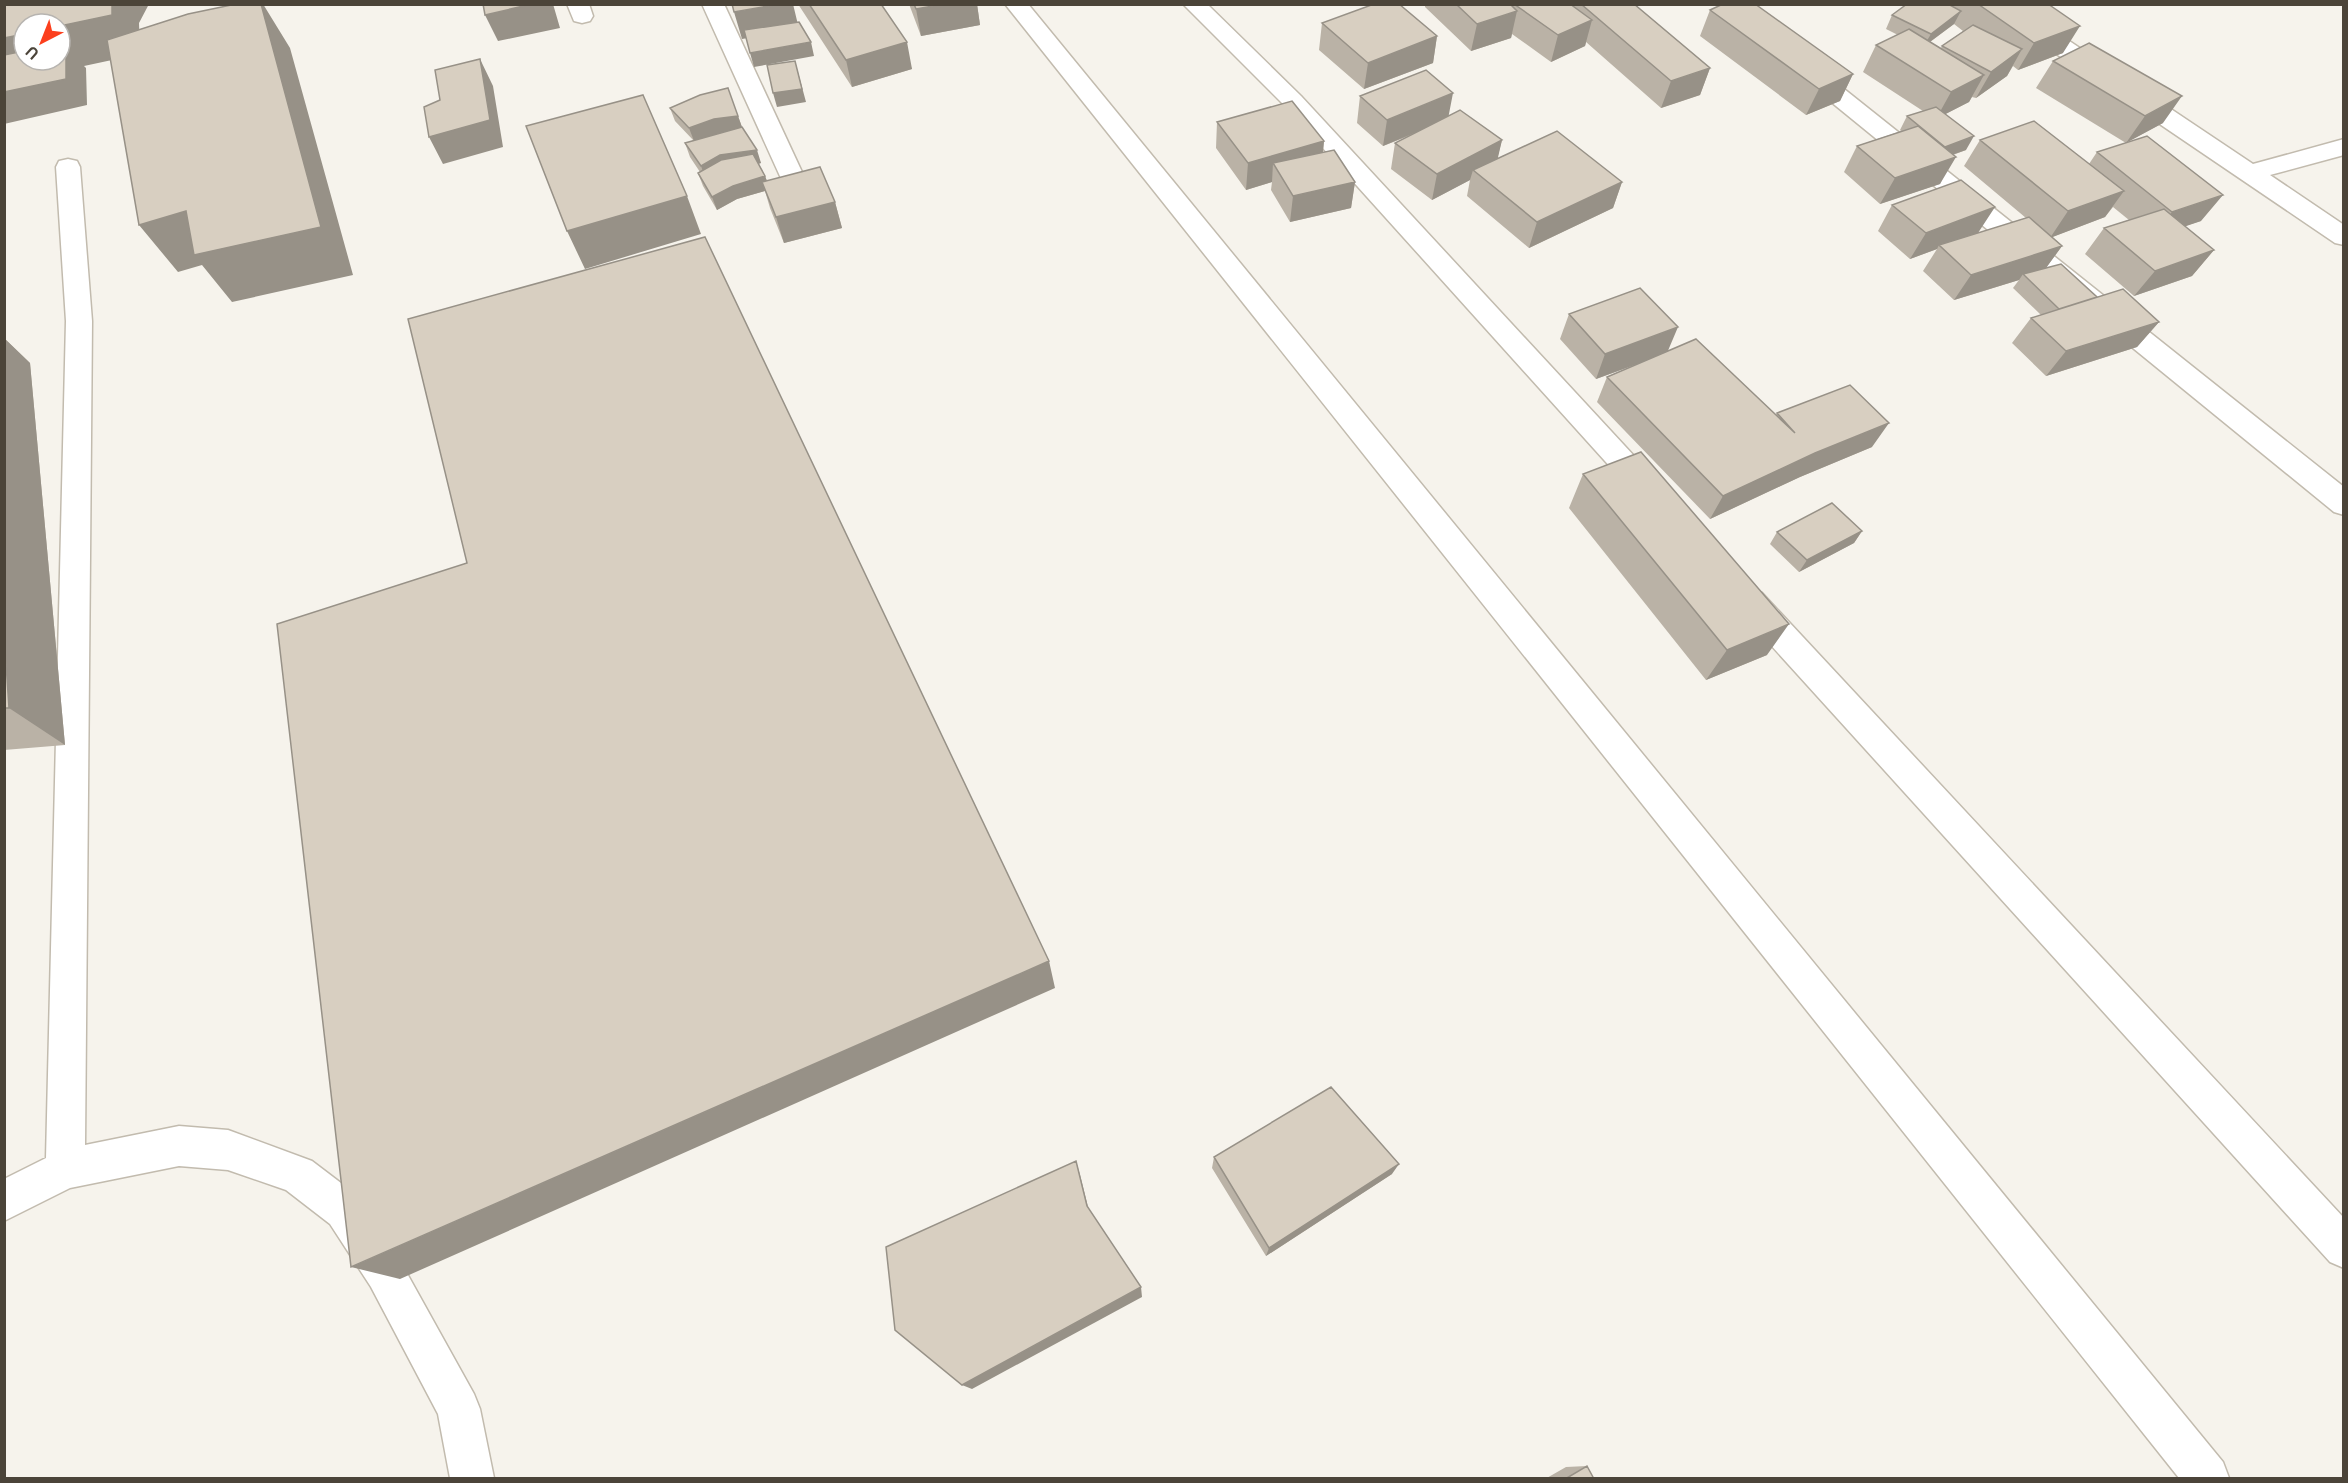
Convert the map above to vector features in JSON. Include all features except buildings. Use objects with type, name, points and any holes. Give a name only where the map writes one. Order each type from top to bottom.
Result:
[{"type":"street","points":[[712,4],[796,186]]},
{"type":"street","points":[[1016,4],[2207,1479]]},
{"type":"street","points":[[1194,4],[1293,102],[1672,516]]},
{"type":"street","points":[[1998,4],[2343,237]]},
{"type":"street","points":[[1789,57],[2343,504]]},
{"type":"street","points":[[2249,172],[2343,147]]},
{"type":"street","points":[[65,1169],[79,321],[68,167]]},
{"type":"street","points":[[1729,578],[2343,1248]]},
{"type":"street","points":[[4,1201],[65,1169],[179,1146],[228,1150],[298,1175],[344,1210],[385,1273],[459,1409],[472,1479]]}]
